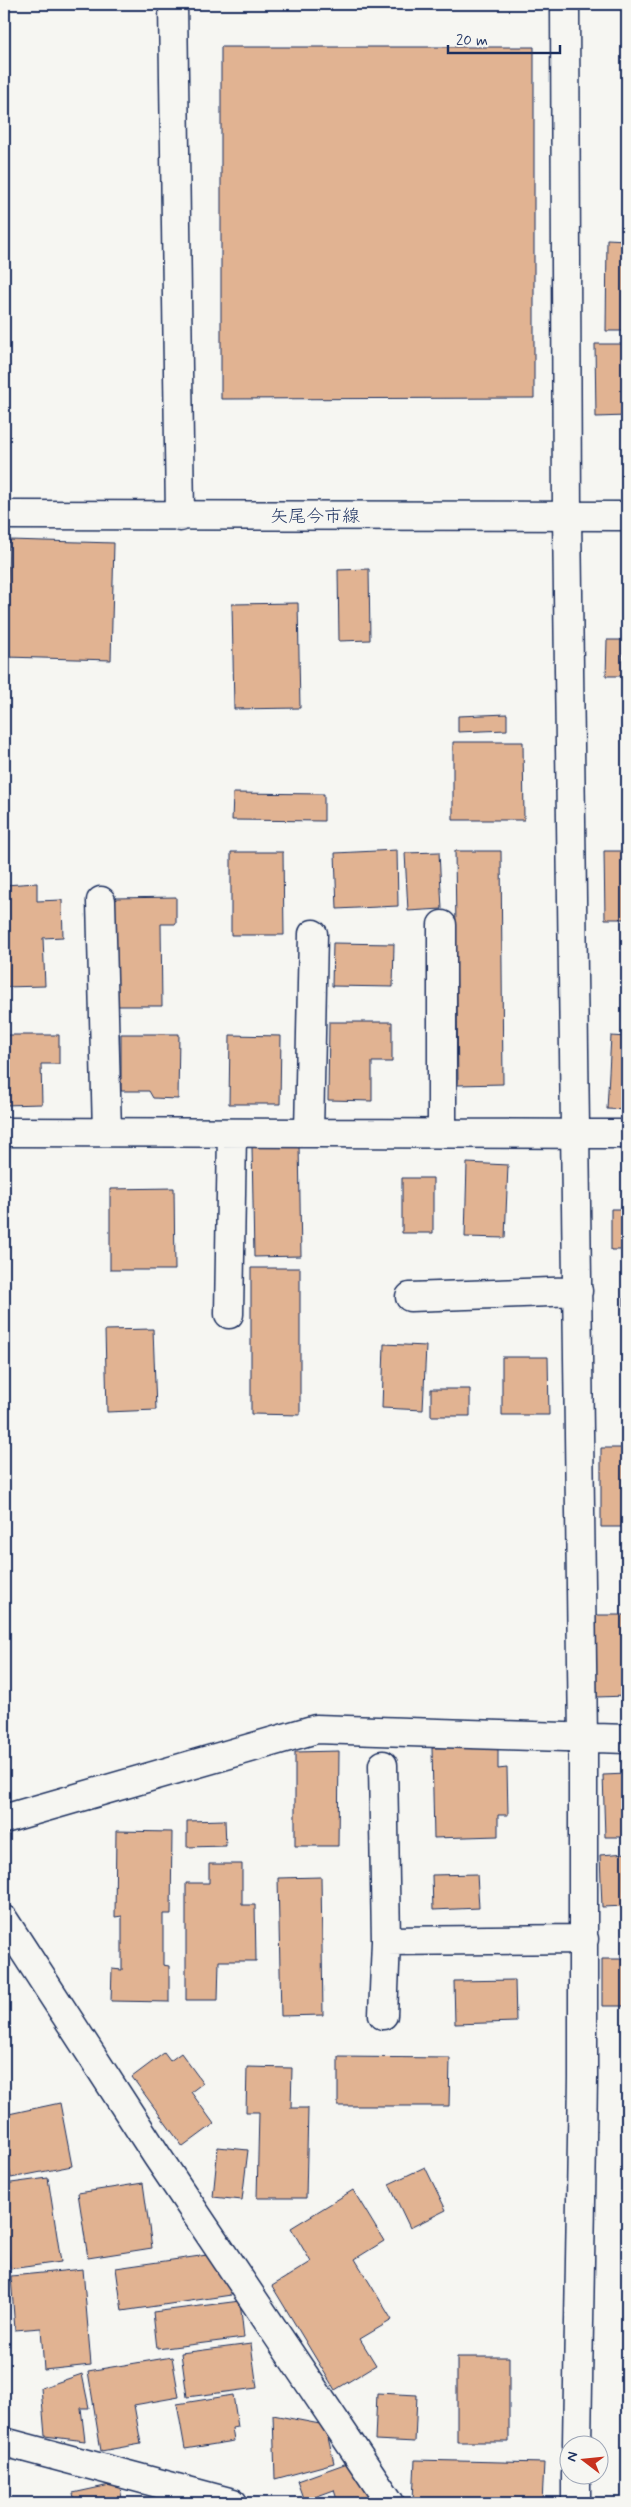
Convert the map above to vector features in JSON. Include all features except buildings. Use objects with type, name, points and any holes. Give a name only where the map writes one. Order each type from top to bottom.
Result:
[{"type":"street","points":[[172,4],[180,517]]},
{"type":"street","points":[[565,4],[567,516],[578,1291],[584,1939],[577,2434]]},
{"type":"street","name":"矢尾今市線","points":[[4,515],[180,517],[627,516]]},
{"type":"street","points":[[101,901],[107,1132]]},
{"type":"street","points":[[442,925],[442,1133]]},
{"type":"street","points":[[309,1133],[313,934]]},
{"type":"street","points":[[4,1132],[627,1134]]},
{"type":"street","points":[[230,1314],[232,1133]]},
{"type":"street","points":[[410,1298],[578,1291]]},
{"type":"street","points":[[4,1819],[316,1729],[627,1739]]},
{"type":"street","points":[[383,1765],[386,1940],[383,2015]]},
{"type":"street","points":[[4,1920],[157,2156],[390,2503]]},
{"type":"street","points":[[386,1940],[584,1939]]},
{"type":"street","points":[[4,2442],[234,2503]]},
{"type":"street","points":[[576,2484],[576,2503]]}]
